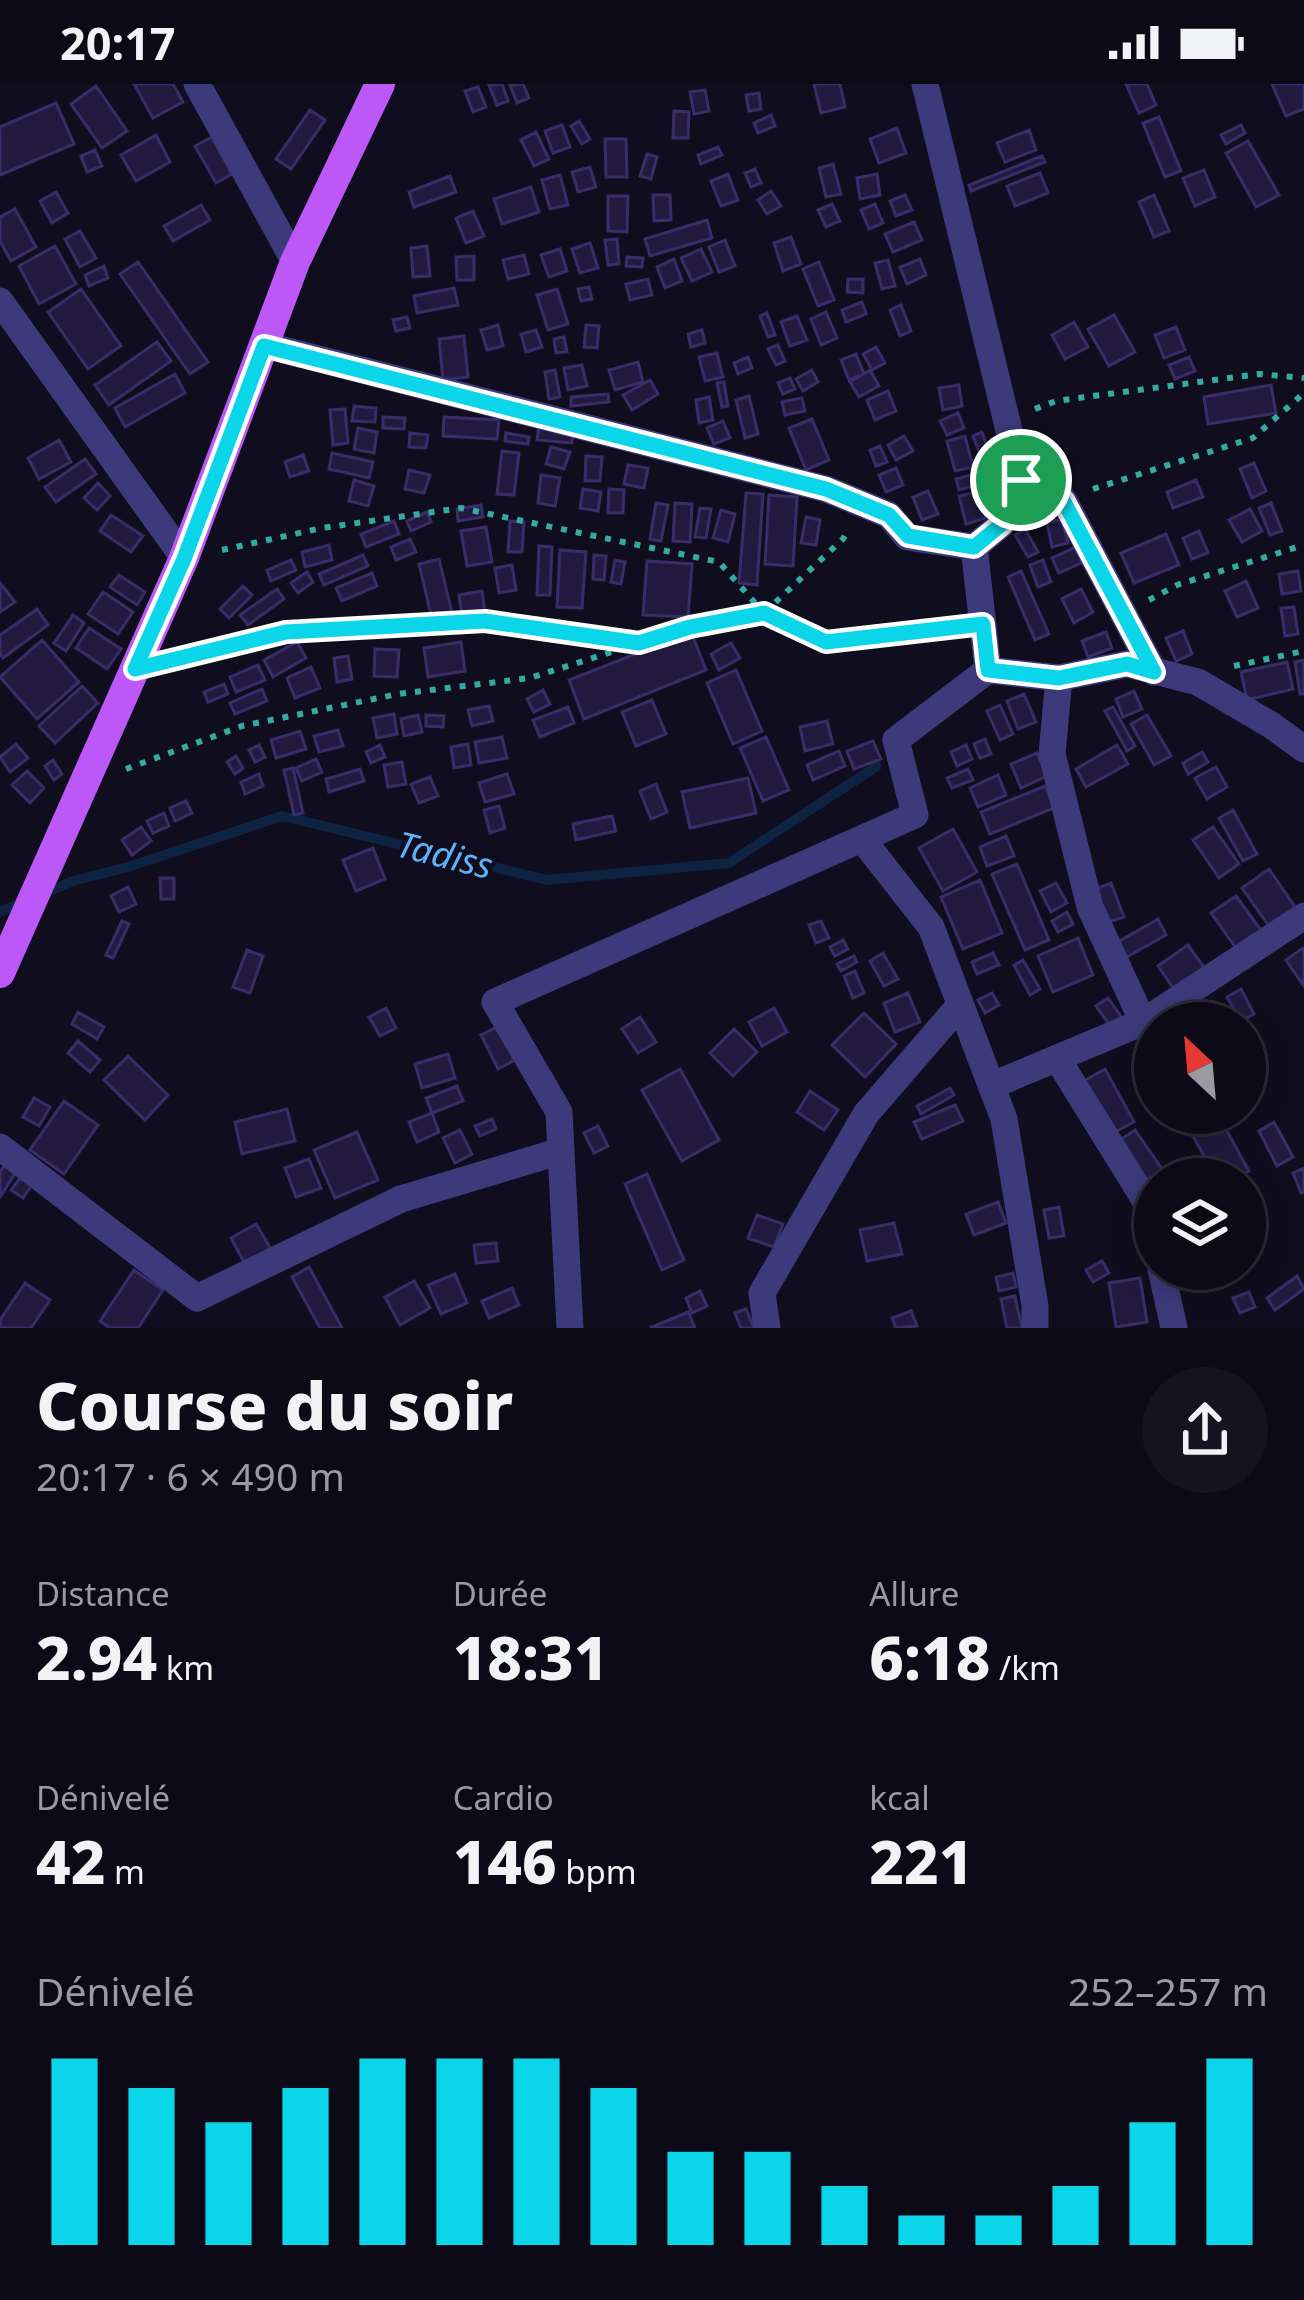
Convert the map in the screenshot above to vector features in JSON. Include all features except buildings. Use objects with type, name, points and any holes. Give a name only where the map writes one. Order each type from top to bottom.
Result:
[{"type":"main road","points":[[0,973],[184,559],[295,262],[380,84]]},
{"type":"street","points":[[197,84],[295,262]]},
{"type":"street","points":[[264,346],[803,483],[889,515],[908,536],[974,547],[1002,524],[1021,480],[925,84]]},
{"type":"street","points":[[0,302],[184,559]]},
{"type":"street","points":[[1021,480],[1063,500],[1154,672]]},
{"type":"street","points":[[974,547],[988,670]]},
{"type":"street","points":[[570,1328],[559,1112],[495,1002],[915,815],[896,740],[988,670],[1059,678],[1127,664],[1198,682],[1304,748]]},
{"type":"street","points":[[1059,678],[1052,754],[1090,907],[1134,1002]]},
{"type":"street","points":[[1271,725],[1304,724]]},
{"type":"street","points":[[862,838],[931,927],[1004,1119],[1035,1328]]},
{"type":"street","points":[[1173,1002],[1304,916]]},
{"type":"street","points":[[767,1328],[762,1293],[866,1114],[960,1004]]},
{"type":"street","points":[[992,1086],[1134,1026]]},
{"type":"street","points":[[1057,1058],[1134,1182]]},
{"type":"street","points":[[0,1147],[197,1298],[400,1199],[561,1151]]},
{"type":"street","points":[[1166,1290],[1174,1328]]},
{"type":"path","points":[[1006,419],[1056,401],[1259,374],[1304,379]]},
{"type":"path","points":[[1063,500],[1253,438],[1304,393]]},
{"type":"path","points":[[84,785],[242,725],[398,694],[530,678],[690,627],[764,613],[843,538],[862,504]]},
{"type":"path","points":[[184,559],[322,528],[461,508],[719,562],[764,613],[826,642],[983,624]]},
{"type":"path","points":[[1124,614],[1177,585],[1304,545]]},
{"type":"path","points":[[135,669],[286,632],[485,621],[639,643]]},
{"type":"path","points":[[1198,682],[1232,666],[1304,651]]},
{"type":"waterway","name":"Tadiss","points":[[43,894],[282,816],[547,880],[729,863],[877,766]]},
{"type":"waterway","name":"Tadiss","points":[[0,912],[26,901]]},
{"type":"route","points":[[264,346],[826,489],[889,515],[908,536],[974,547],[1002,524],[1021,480],[1063,500],[1154,672],[1127,664],[1059,678],[988,670],[983,624],[826,642],[764,613],[690,627],[639,643],[485,621],[286,632],[135,669],[184,559],[264,346]]}]
